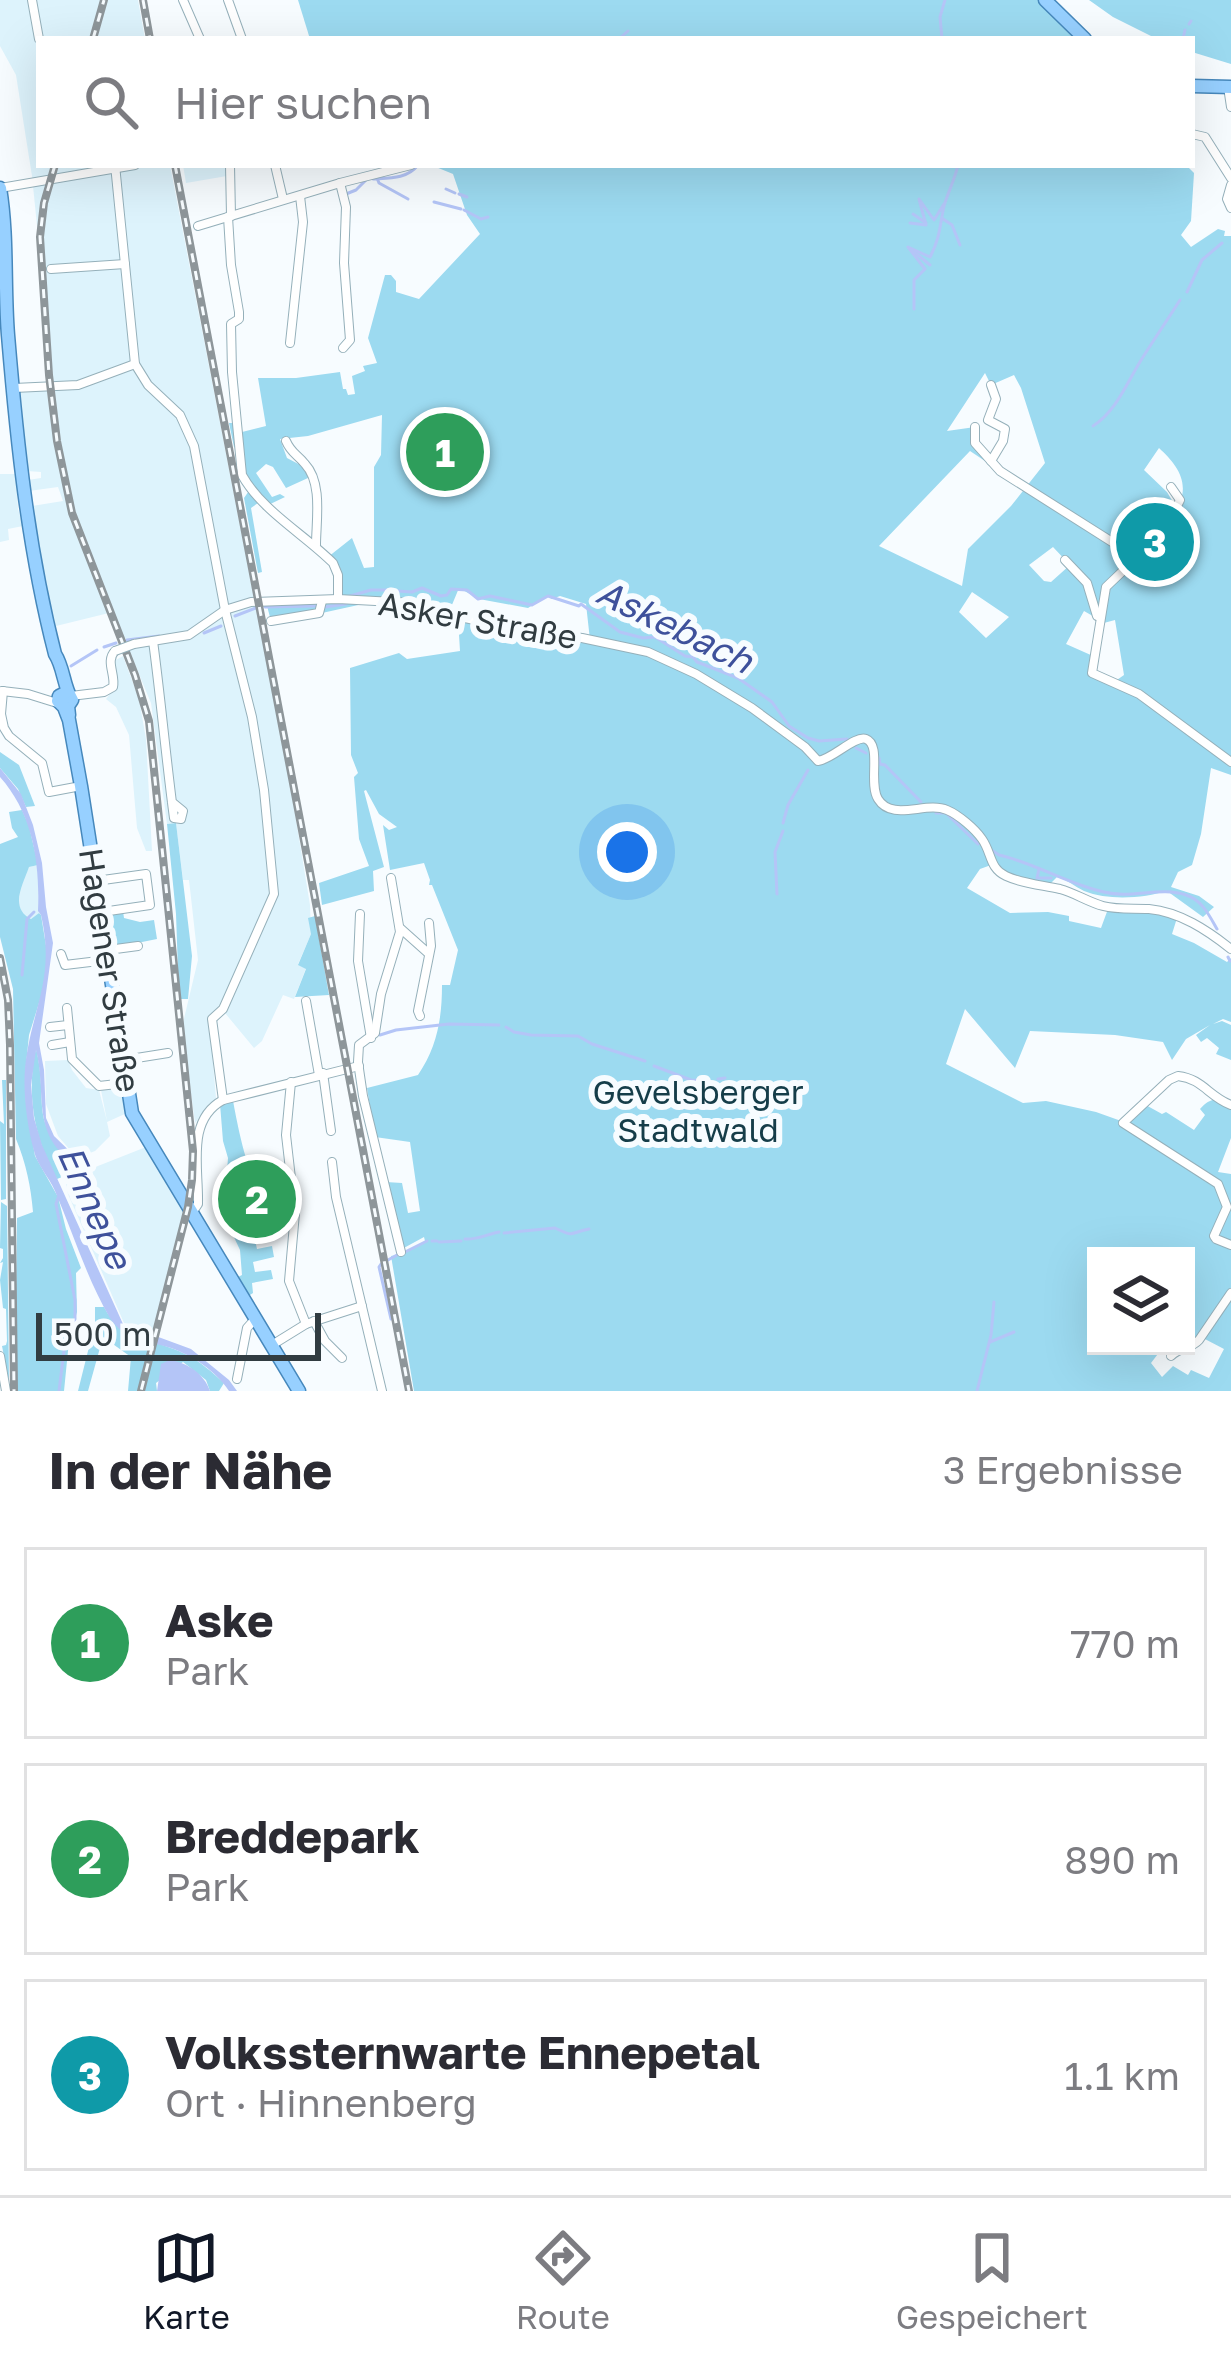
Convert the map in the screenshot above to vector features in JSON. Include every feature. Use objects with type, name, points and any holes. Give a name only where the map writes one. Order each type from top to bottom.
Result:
[{"type":"main road","points":[[1045,0],[1082,36]]},
{"type":"main road","points":[[1195,86],[1229,87]]},
{"type":"main road","name":"Hagener Straße","points":[[0,188],[9,398],[40,594],[59,660],[81,787],[129,1102],[139,1127],[299,1391]]},
{"type":"street","points":[[32,0],[38,36]]},
{"type":"street","points":[[183,0],[199,36]]},
{"type":"street","points":[[228,0],[241,36]]},
{"type":"street","points":[[1229,87],[1231,107]]},
{"type":"street","points":[[1195,135],[1205,137],[1231,182],[1227,199],[1231,208]]},
{"type":"street","points":[[0,188],[110,168]]},
{"type":"street","points":[[115,168],[135,364],[148,386],[180,415],[193,442],[260,762],[275,887],[223,1009],[212,1019],[223,1100]]},
{"type":"street","points":[[230,168],[231,265],[239,312],[239,319],[231,324],[232,372],[242,476],[249,488],[336,568],[338,599]]},
{"type":"street","points":[[276,168],[283,200]]},
{"type":"street","points":[[198,226],[398,168]]},
{"type":"street","points":[[340,182],[346,207],[344,263],[350,340],[343,348]]},
{"type":"street","points":[[290,343],[303,222],[300,196]]},
{"type":"street","points":[[51,269],[124,264]]},
{"type":"street","points":[[9,398],[78,385],[135,364]]},
{"type":"street","points":[[991,386],[996,399],[988,420],[1005,430],[991,461]]},
{"type":"street","points":[[974,432],[975,443],[991,461],[1028,490],[1120,547],[1128,566]]},
{"type":"street","points":[[286,441],[306,464],[316,490],[316,546]]},
{"type":"street","points":[[1171,488],[1180,500],[1166,534],[1151,554],[1128,566],[1106,587],[1092,673],[1139,694],[1231,762]]},
{"type":"street","points":[[1065,560],[1088,583],[1100,623]]},
{"type":"street","name":"Asker Straße","points":[[271,621],[319,613],[322,601]]},
{"type":"street","name":"Asker Straße","points":[[65,701],[113,687],[110,663],[115,651],[189,635],[225,610],[251,602],[413,603],[521,630],[648,652],[752,708],[818,760],[828,759],[860,737],[870,741],[874,790],[883,805],[895,810],[944,808],[982,838],[1000,874],[1064,890],[1106,907],[1164,912],[1206,930],[1231,949]]},
{"type":"street","points":[[153,641],[172,802]]},
{"type":"street","points":[[65,701],[1,691],[1,714],[9,736],[42,763],[49,792],[81,787]]},
{"type":"street","points":[[96,881],[146,874],[150,905],[100,913]]},
{"type":"street","points":[[391,878],[400,928],[375,1034],[359,1045],[359,1066],[401,1252]]},
{"type":"street","points":[[360,914],[358,961],[370,1037]]},
{"type":"street","points":[[420,1016],[429,923]]},
{"type":"street","points":[[400,928],[429,954]]},
{"type":"street","points":[[61,954],[65,965],[138,946]]},
{"type":"street","points":[[306,1001],[331,1131]]},
{"type":"street","points":[[67,1008],[72,1059],[96,1084],[126,1083]]},
{"type":"street","points":[[50,1027],[68,1024]]},
{"type":"street","points":[[52,1045],[70,1042]]},
{"type":"street","points":[[123,1060],[169,1053]]},
{"type":"street","points":[[1183,1065],[1187,1077]]},
{"type":"street","points":[[192,1213],[198,1204],[199,1126],[208,1111],[223,1100],[359,1066]]},
{"type":"street","points":[[1231,1105],[1214,1098],[1202,1084],[1178,1076],[1123,1124],[1218,1184],[1227,1207],[1214,1236],[1231,1245]]},
{"type":"street","points":[[291,1082],[286,1135],[295,1213],[290,1281],[310,1322],[342,1358]]},
{"type":"street","points":[[332,1162],[382,1391]]},
{"type":"street","points":[[1195,1342],[1231,1293]]},
{"type":"street","points":[[272,1345],[310,1322],[362,1306]]},
{"type":"street","points":[[237,1379],[247,1328],[255,1319]]},
{"type":"street","points":[[1,1358],[5,1391]]},
{"type":"shaded area","points":[[0,0],[138,0],[144,36],[36,36],[36,168],[171,168],[290,783],[310,905],[311,934],[298,964],[306,968],[294,999],[283,995],[262,1041],[254,1048],[225,1013],[210,1028],[216,1098],[195,1123],[182,1027],[198,960],[189,880],[183,880],[176,823],[167,824],[151,703],[113,612],[56,626],[43,584],[32,506],[63,501],[58,487],[29,491],[28,480],[41,478],[41,472],[27,471],[18,387],[53,384],[32,176],[16,75],[0,46]]},
{"type":"shaded area","points":[[184,168],[226,168],[227,176],[186,183]]},
{"type":"shaded area","points":[[0,474],[16,474],[23,526],[8,529],[9,540],[0,542]]},
{"type":"shaded area","points":[[123,656],[139,699],[146,739],[152,851],[146,851],[137,828],[129,735],[116,707],[106,699],[117,685],[114,661]]},
{"type":"shaded area","points":[[0,768],[21,794],[33,825],[53,943],[39,1043],[46,1118],[54,1136],[84,1169],[66,1157],[47,1131],[36,1050],[31,1085],[42,1145],[123,1324],[191,1349],[237,1391],[229,1391],[188,1355],[131,1336],[110,1318],[36,1156],[25,1078],[44,976],[45,938],[32,840],[20,807],[0,777]]},
{"type":"shaded area","points":[[38,865],[39,913],[31,919],[19,907],[20,886],[29,867]]},
{"type":"shaded area","points":[[68,1060],[86,1088],[99,1090],[107,1121],[101,1090],[121,1088],[127,1113],[107,1122],[110,1136],[95,1151],[77,1158],[58,1136],[46,1104],[45,1061]]},
{"type":"shaded area","points":[[146,1147],[185,1213],[154,1331],[124,1323],[65,1179]]},
{"type":"shaded area","points":[[170,1360],[194,1370],[210,1391],[157,1391],[161,1364]]},
{"type":"green space","points":[[298,0],[1042,0],[1080,36],[309,36]]},
{"type":"green space","points":[[1089,0],[1231,0],[1231,64],[1195,53],[1195,36],[1151,36]]},
{"type":"green space","name":"Gevelsberger Stadtwald","points":[[438,168],[1189,168],[1194,173],[1191,221],[1181,235],[1191,247],[1218,229],[1231,236],[1231,775],[1211,768],[1192,865],[1178,872],[1171,887],[1199,896],[1214,907],[1203,917],[1167,891],[1137,897],[1104,896],[1057,877],[1047,887],[1030,883],[991,865],[980,869],[967,888],[1010,913],[1048,912],[1101,928],[1108,909],[1151,910],[1177,918],[1172,934],[1227,962],[1231,958],[1231,1022],[1223,1019],[1213,1024],[1231,1025],[1231,1060],[1216,1054],[1219,1048],[1207,1038],[1201,1042],[1196,1035],[1210,1025],[1186,1039],[1172,1060],[1163,1042],[1030,1031],[1015,1068],[965,1009],[946,1064],[1023,1103],[1046,1101],[1124,1122],[1144,1104],[1194,1130],[1205,1115],[1200,1109],[1211,1100],[1231,1106],[1231,1138],[1218,1172],[1231,1174],[1231,1391],[414,1391],[391,1256],[425,1241],[424,1237],[402,1249],[386,1182],[402,1183],[408,1213],[420,1211],[410,1142],[375,1137],[367,1088],[418,1075],[434,1043],[442,985],[450,985],[458,950],[424,863],[390,870],[383,825],[389,830],[397,827],[379,814],[366,790],[384,867],[373,871],[374,891],[322,905],[319,883],[369,866],[359,839],[350,668],[399,653],[407,659],[460,651],[458,618],[590,640],[586,604],[547,596],[528,608],[479,599],[459,588],[449,612],[422,603],[358,598],[372,602],[271,621],[266,602],[341,599],[339,574],[328,557],[352,538],[364,568],[374,567],[374,467],[381,455],[382,415],[280,439],[287,458],[306,468],[308,478],[286,488],[273,467],[266,464],[256,473],[272,497],[285,497],[251,508],[262,572],[258,573],[244,498],[253,485],[246,477],[242,451],[234,447],[229,423],[236,423],[238,433],[266,426],[258,378],[340,372],[343,389],[348,395],[355,394],[352,376],[365,371],[363,366],[377,363],[368,338],[385,275],[396,281],[396,292],[419,299],[480,234],[467,215],[453,174]],"holes":[[[985,373],[991,385],[1014,375],[1045,463],[968,549],[962,586],[879,546],[970,451],[1000,471],[973,437],[975,427],[947,431]],[[1159,448],[1174,465],[1183,492],[1181,500],[1173,502],[1144,470]],[[1053,547],[1070,565],[1051,582],[1044,581],[1029,565]],[[972,592],[1009,617],[986,638],[959,612]],[[1084,611],[1100,624],[1115,620],[1124,675],[1114,682],[1091,671],[1093,656],[1066,644]]]},
{"type":"green space","points":[[0,752],[19,765],[35,806],[26,807],[0,768]]},
{"type":"green space","points":[[22,810],[38,865],[29,867],[19,902],[31,919],[41,915],[48,958],[29,1035],[26,1103],[35,1156],[58,1197],[81,1268],[76,1273],[77,1312],[64,1391],[15,1391],[17,1218],[33,1212],[16,1139],[13,989],[0,937],[0,844],[18,837],[9,812]]},
{"type":"green space","points":[[176,823],[192,956],[188,999],[179,999],[167,824]]},
{"type":"green space","points":[[123,911],[124,918],[154,920],[157,939],[112,948],[107,914]]},
{"type":"green space","points":[[315,916],[329,995],[295,997],[306,969],[298,965],[311,934],[308,918]]},
{"type":"green space","points":[[36,1048],[46,1125],[82,1169],[57,1179],[34,1115]]},
{"type":"green space","points":[[2,1080],[6,1080],[6,1199],[1,1200],[0,1121],[4,1124]]},
{"type":"green space","points":[[233,1100],[248,1162],[258,1167],[278,1166],[281,1205],[270,1204],[269,1236],[255,1240],[257,1249],[272,1246],[274,1257],[253,1262],[255,1272],[271,1270],[273,1279],[252,1283],[253,1293],[247,1297],[236,1278],[242,1275],[240,1250],[232,1233],[233,1201],[226,1184],[228,1158],[220,1104]]},
{"type":"green space","points":[[1,1202],[7,1206],[9,1381],[2,1346],[7,1341],[0,1280]]},
{"type":"green space","points":[[95,1307],[104,1307],[129,1332],[196,1360],[224,1383],[219,1391],[210,1391],[206,1380],[183,1362],[156,1383],[157,1391],[128,1391],[131,1357],[103,1337],[88,1391],[78,1391]]},
{"type":"waterway","points":[[942,36],[945,0]]},
{"type":"waterway","points":[[1184,36],[1185,30]]},
{"type":"waterway","points":[[622,36],[628,31]]},
{"type":"waterway","points":[[373,179],[392,178],[416,168]]},
{"type":"waterway","points":[[914,309],[914,280],[925,269],[908,247],[930,257],[957,168]]},
{"type":"waterway","points":[[377,178],[408,199]]},
{"type":"waterway","points":[[346,194],[366,180]]},
{"type":"waterway","points":[[446,189],[455,193]]},
{"type":"waterway","points":[[459,194],[467,197]]},
{"type":"waterway","points":[[910,223],[926,225],[919,199],[934,220],[944,204]]},
{"type":"waterway","points":[[434,202],[461,209]]},
{"type":"waterway","points":[[464,210],[481,219],[488,217]]},
{"type":"waterway","points":[[913,214],[926,223]]},
{"type":"waterway","points":[[943,219],[952,225],[960,245]]},
{"type":"waterway","points":[[1187,292],[1202,260],[1222,243]]},
{"type":"waterway","points":[[913,251],[930,265]]},
{"type":"waterway","points":[[1093,426],[1115,404],[1180,300]]},
{"type":"waterway","name":"Askebach","points":[[398,591],[422,588],[441,596],[451,589],[467,590],[478,599],[490,596],[532,605],[548,596],[581,604],[620,632],[655,637],[697,662],[738,678],[772,702],[789,726],[808,738],[847,739]]},
{"type":"waterway","name":"Askebach","points":[[350,596],[387,590]]},
{"type":"waterway","name":"Askebach","points":[[325,607],[346,604]]},
{"type":"waterway","name":"Askebach","points":[[265,607],[315,606]]},
{"type":"waterway","name":"Askebach","points":[[235,616],[256,608]]},
{"type":"waterway","name":"Askebach","points":[[204,633],[221,626]]},
{"type":"waterway","name":"Askebach","points":[[127,640],[159,636]]},
{"type":"waterway","name":"Askebach","points":[[104,647],[116,643]]},
{"type":"waterway","name":"Askebach","points":[[71,666],[97,650]]},
{"type":"waterway","name":"Askebach","points":[[856,748],[866,753]]},
{"type":"waterway","name":"Askebach","points":[[879,758],[921,802]]},
{"type":"waterway","points":[[783,823],[808,770]]},
{"type":"waterway","name":"Askebach","points":[[936,813],[946,813],[978,844]]},
{"type":"waterway","points":[[777,894],[775,852],[783,831]]},
{"type":"waterway","name":"Askebach","points":[[993,851],[1104,892],[1192,897],[1217,929]]},
{"type":"waterway","points":[[1039,869],[1037,878],[1051,878]]},
{"type":"waterway","points":[[22,975],[27,919],[34,912]]},
{"type":"waterway","name":"Askebach","points":[[1228,957],[1230,961]]},
{"type":"waterway","points":[[380,1035],[449,1024],[499,1025]]},
{"type":"waterway","points":[[506,1027],[531,1035],[578,1036],[645,1061]]},
{"type":"waterway","points":[[654,1066],[691,1080],[709,1081]]},
{"type":"waterway","points":[[718,1079],[725,1078]]},
{"type":"waterway","name":"Ennepe","points":[[59,1195],[56,1204],[75,1300],[59,1391]]},
{"type":"waterway","points":[[504,1233],[555,1228],[572,1234],[589,1229]]},
{"type":"waterway","points":[[465,1239],[499,1232]]},
{"type":"waterway","points":[[405,1252],[427,1241]]},
{"type":"waterway","points":[[432,1241],[437,1241]]},
{"type":"waterway","points":[[439,1242],[461,1241]]},
{"type":"waterway","points":[[388,1260],[397,1255]]},
{"type":"waterway","points":[[381,1264],[391,1319]]},
{"type":"waterway","points":[[977,1391],[994,1302]]},
{"type":"waterway","points":[[990,1342],[1014,1332]]},
{"type":"railway","points":[[94,36],[104,0]]},
{"type":"railway","points":[[143,0],[149,36]]},
{"type":"railway","points":[[54,168],[40,237],[57,441],[72,513],[149,721],[193,1151],[188,1207],[141,1391]]},
{"type":"railway","points":[[176,168],[409,1391]]},
{"type":"railway","points":[[0,958],[10,1045],[14,1391]]},
{"type":"place","name":"Aske","points":[[445,452]]},
{"type":"place","name":"Volkssternwarte Ennepetal","points":[[1155,542]]},
{"type":"place","name":"Breddepark","points":[[257,1199]]}]
